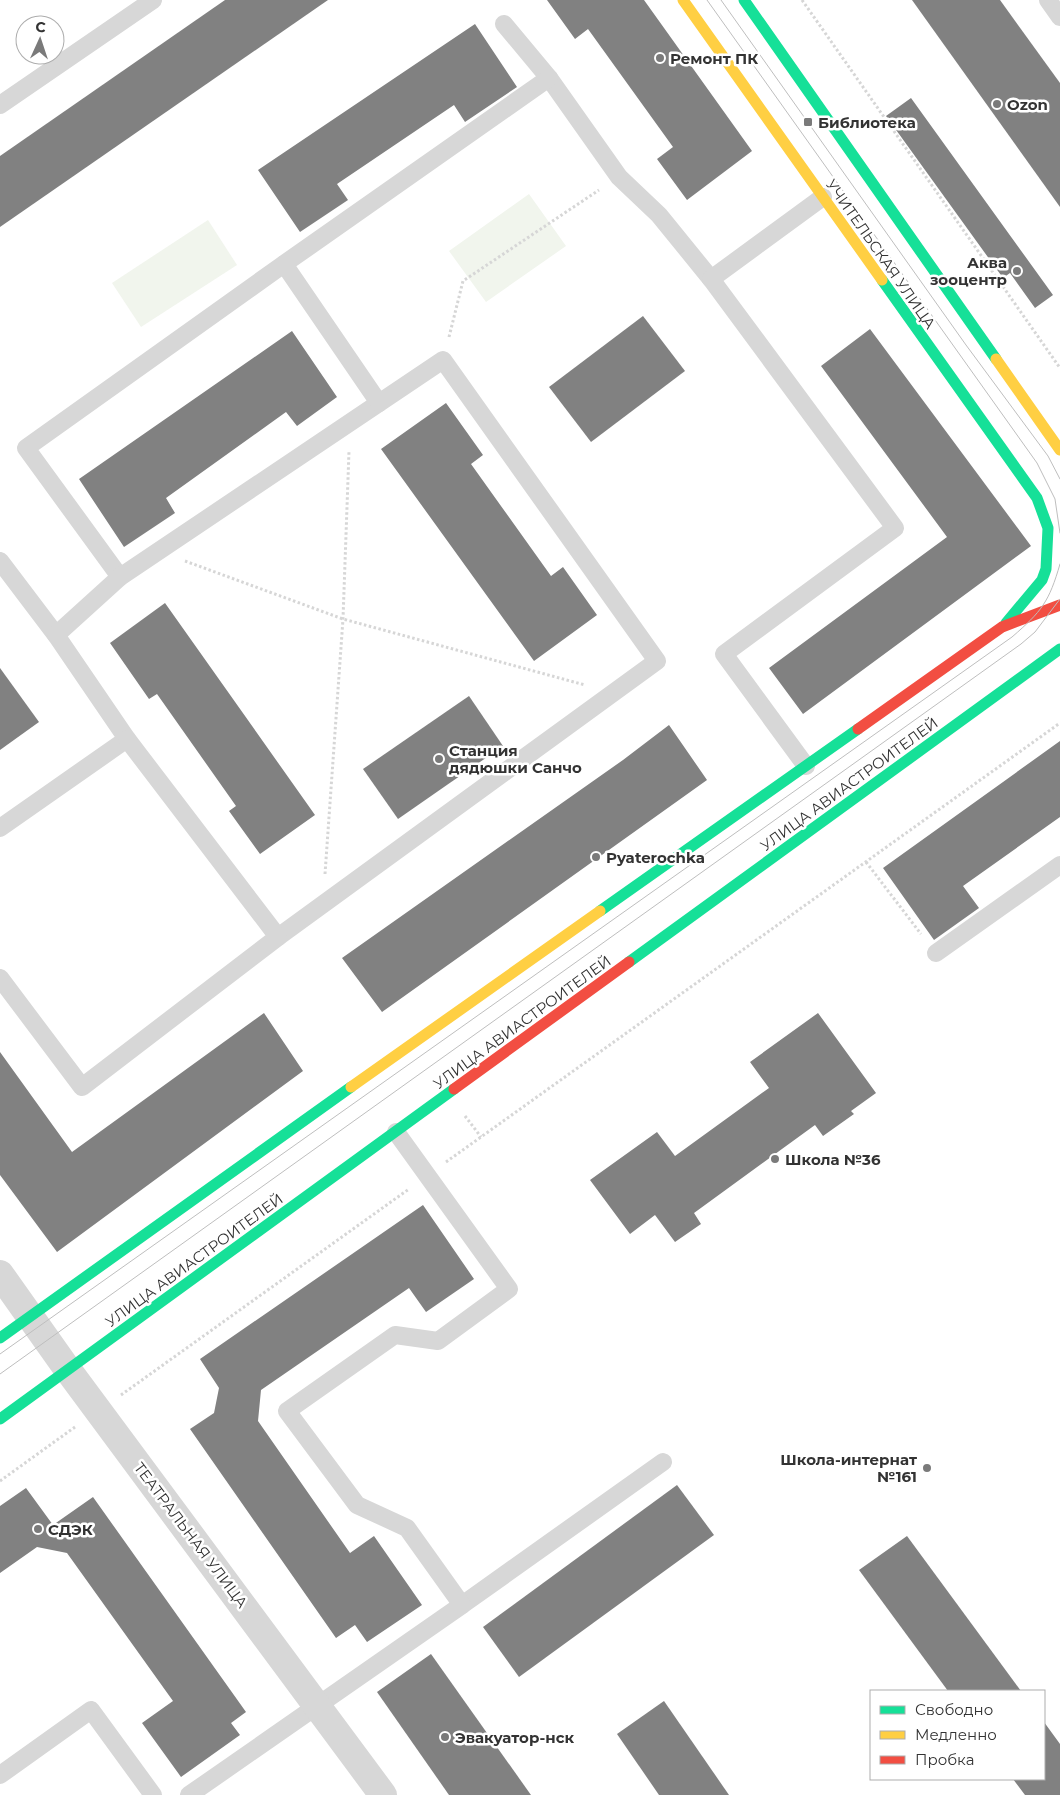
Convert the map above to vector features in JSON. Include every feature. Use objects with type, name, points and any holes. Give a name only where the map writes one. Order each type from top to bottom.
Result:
[{"type":"main road","name":"УЧИТЕЛЬСКАЯ УЛИЦА","points":[[683,0],[1037,498],[1048,528],[1060,542]]},
{"type":"main road","points":[[744,0],[1060,450]]},
{"type":"main road","name":"УЧИТЕЛЬСКАЯ УЛИЦА","points":[[1002,628],[1042,580],[1046,569],[1048,528]]},
{"type":"main road","points":[[0,1338],[414,1042],[1002,628],[1060,605]]},
{"type":"main road","name":"УЛИЦА АВИАСТРОИТЕЛЕЙ","points":[[0,1419],[1060,649]]},
{"type":"street","name":"ТЕАТРАЛЬНАЯ УЛИЦА","points":[[0,1274],[98,1411],[383,1795]]},
{"type":"lane","points":[[0,105],[153,0]]},
{"type":"lane","points":[[1048,0],[1060,17]]},
{"type":"lane","points":[[504,24],[549,78],[619,177],[659,215],[711,279],[895,528],[724,654],[806,766]]},
{"type":"lane","points":[[120,577],[26,448],[549,78]]},
{"type":"lane","points":[[711,279],[823,197]]},
{"type":"lane","points":[[284,264],[379,403]]},
{"type":"lane","points":[[0,978],[82,1087],[278,937],[656,661],[443,360],[120,577],[56,634]]},
{"type":"lane","points":[[0,561],[56,634],[127,739],[278,937]]},
{"type":"lane","points":[[0,828],[127,739]]},
{"type":"lane","points":[[936,953],[1060,865]]},
{"type":"lane","points":[[396,1132],[509,1289],[438,1341],[395,1335],[287,1411],[357,1505],[407,1528],[462,1605]]},
{"type":"lane","points":[[189,1795],[663,1462]]},
{"type":"lane","points":[[0,1775],[91,1710],[153,1795]]},
{"type":"path","points":[[802,0],[1060,368]]},
{"type":"path","points":[[443,360],[463,281],[619,177]]},
{"type":"path","points":[[322,905],[342,619],[350,421]]},
{"type":"path","points":[[159,551],[342,619],[613,693]]},
{"type":"path","points":[[0,1480],[1060,723]]},
{"type":"path","points":[[866,862],[936,953]]},
{"type":"shaded area","points":[[529,194],[566,246],[486,302],[449,251]]},
{"type":"shaded area","points":[[208,220],[237,265],[141,327],[112,283]]},
{"type":"building","points":[[225,0],[328,0],[0,227],[0,156]]},
{"type":"building","points":[[547,0],[644,0],[752,151],[687,200],[657,159],[673,147],[588,29],[575,39]]},
{"type":"building","points":[[912,0],[1000,0],[1060,83],[1060,207]]},
{"type":"building","points":[[475,24],[517,87],[465,122],[454,105],[337,184],[348,200],[300,232],[258,170]]},
{"type":"building","points":[[911,98],[1053,295],[1035,308],[1010,273],[1003,278],[886,116]]},
{"type":"building","points":[[643,316],[685,371],[591,442],[549,387]]},
{"type":"building","points":[[870,329],[1031,546],[803,714],[769,668],[947,537],[821,366]]},
{"type":"building","points":[[292,331],[337,397],[297,426],[286,412],[166,498],[175,513],[124,547],[79,479]]},
{"type":"building","points":[[446,403],[483,455],[471,464],[551,576],[563,567],[597,615],[534,661],[381,449]]},
{"type":"building","points":[[165,603],[315,815],[260,854],[229,811],[236,806],[157,694],[149,699],[110,643]]},
{"type":"building","points":[[0,668],[39,722],[0,750]]},
{"type":"building","points":[[469,696],[503,746],[398,819],[363,769]]},
{"type":"building","points":[[669,725],[707,780],[382,1012],[342,958],[623,760]]},
{"type":"building","points":[[1060,741],[1060,817],[963,886],[979,908],[934,940],[883,868]]},
{"type":"building","points":[[264,1013],[303,1071],[57,1252],[0,1175],[0,1052],[72,1152]]},
{"type":"building","name":"Школа №36","points":[[818,1013],[876,1093],[851,1111],[854,1114],[823,1136],[815,1125],[694,1213],[701,1224],[675,1242],[655,1215],[630,1234],[590,1180],[657,1132],[675,1156],[769,1088],[750,1062]]},
{"type":"building","points":[[423,1205],[474,1279],[426,1312],[409,1288],[261,1390],[258,1421],[350,1553],[374,1536],[422,1605],[367,1642],[355,1625],[336,1638],[190,1429],[214,1413],[219,1388],[200,1359]]},
{"type":"building","points":[[677,1485],[714,1535],[519,1677],[483,1627]]},
{"type":"building","points":[[26,1488],[53,1525],[93,1497],[246,1712],[231,1723],[240,1735],[181,1777],[142,1723],[173,1701],[67,1553],[37,1547],[0,1573],[0,1506]]},
{"type":"building","points":[[907,1536],[1020,1690],[947,1690],[859,1570]]},
{"type":"building","points":[[431,1654],[531,1795],[449,1795],[377,1692]]},
{"type":"building","points":[[664,1701],[729,1795],[659,1795],[617,1734]]},
{"type":"building","points":[[1045,1723],[1060,1744],[1060,1795],[1025,1795],[1014,1780],[1045,1780]]},
{"type":"tram line","points":[[707,0],[1037,463],[1055,499],[1060,533]]},
{"type":"tram line","points":[[721,0],[966,345],[1048,456],[1060,479]]},
{"type":"tram line","points":[[0,1354],[1012,637],[1031,620],[1043,605],[1052,588],[1060,564]]},
{"type":"tram line","points":[[0,1374],[1021,644],[1035,632],[1060,599]]},
{"type":"traffic: fast","points":[[744,0],[996,359]]},
{"type":"traffic: fast","points":[[882,280],[1037,498],[1048,528],[1046,569],[1042,580],[1006,623]]},
{"type":"traffic: fast","points":[[629,962],[1060,649]]},
{"type":"traffic: fast","points":[[600,911],[858,729]]},
{"type":"traffic: fast","points":[[0,1338],[351,1087]]},
{"type":"traffic: fast","points":[[0,1419],[454,1089]]},
{"type":"traffic: slow","points":[[683,0],[882,280]]},
{"type":"traffic: slow","points":[[996,359],[1060,450]]},
{"type":"traffic: slow","points":[[351,1087],[600,911]]},
{"type":"traffic: jam","points":[[858,729],[1002,627],[1060,605]]},
{"type":"traffic: jam","points":[[454,1089],[629,962]]},
{"type":"place","name":"Ремонт ПК","points":[[660,58]]},
{"type":"place","name":"Ozon","points":[[997,104]]},
{"type":"place","name":"Библиотека","points":[[808,122]]},
{"type":"place","name":"Аква зооцентр","points":[[1017,271]]},
{"type":"place","name":"Станция дядюшки Санчо","points":[[439,759]]},
{"type":"place","name":"Pyaterochka","points":[[596,857]]},
{"type":"place","name":"Школа №36","points":[[775,1159]]},
{"type":"place","name":"Школа-интернат №161","points":[[927,1468]]},
{"type":"place","name":"СДЭК","points":[[38,1529]]},
{"type":"place","name":"Эвакуатор-нск","points":[[445,1737]]}]
